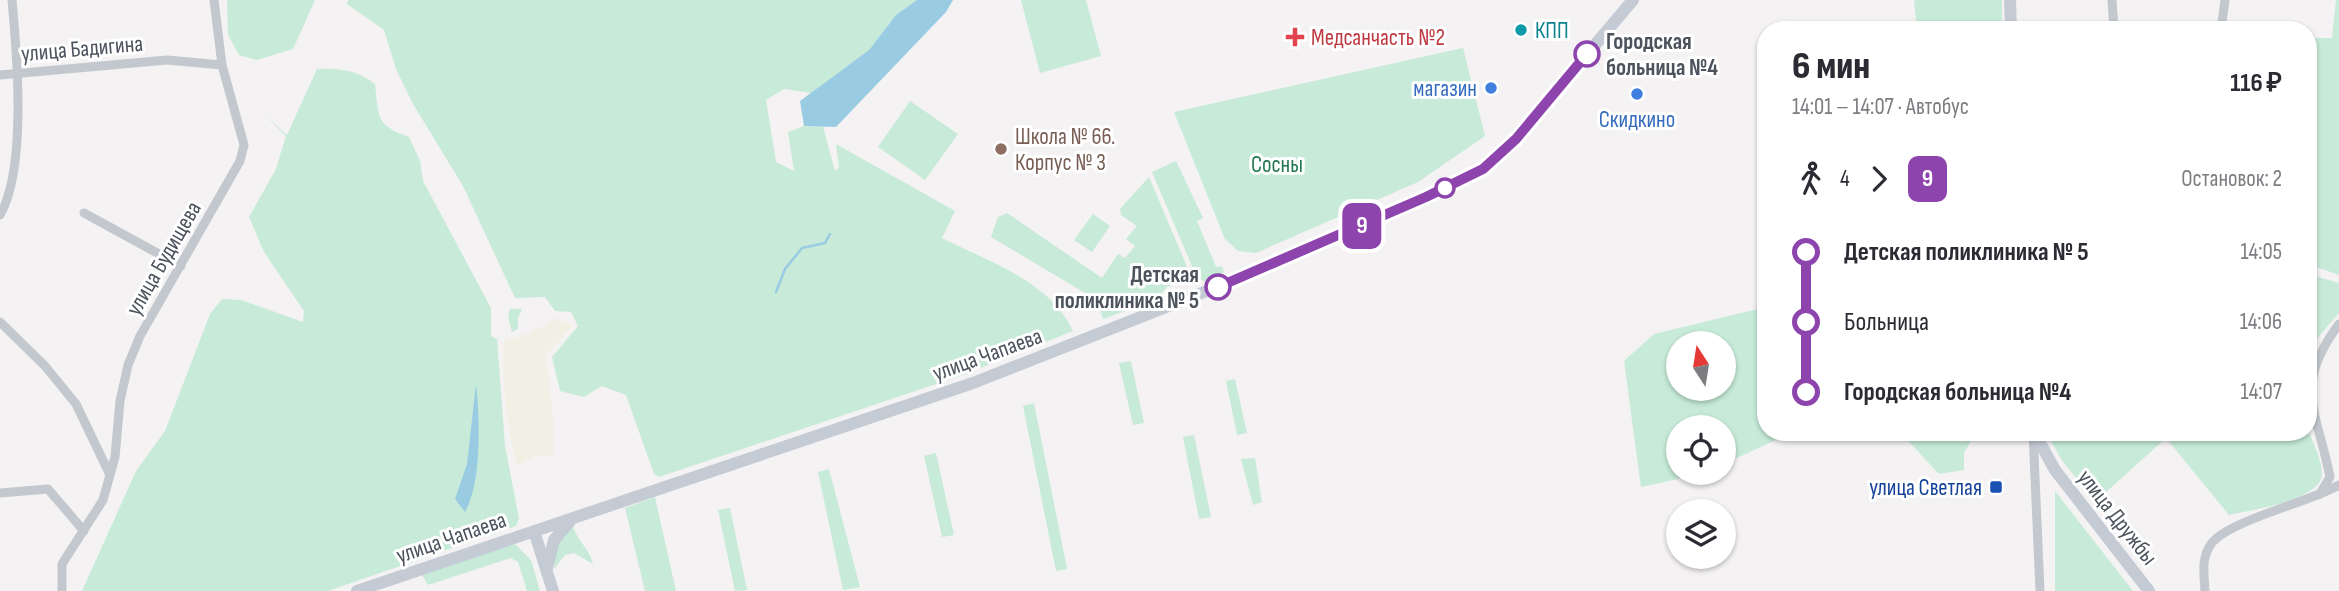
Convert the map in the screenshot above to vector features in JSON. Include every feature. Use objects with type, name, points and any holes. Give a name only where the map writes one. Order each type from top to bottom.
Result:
[{"type":"street","points":[[0,215],[6,205],[16,143],[19,73],[12,0]]},
{"type":"street","name":"улица Будищева","points":[[62,591],[62,564],[103,500],[110,475],[128,365],[140,336],[229,183],[244,145],[222,65],[214,0]]},
{"type":"street","name":"улица Чапаева","points":[[357,591],[973,383],[1232,282],[1426,197],[1483,169],[1502,154],[1633,0]]},
{"type":"street","points":[[2010,0],[2011,21]]},
{"type":"street","points":[[2112,0],[2113,21]]},
{"type":"street","points":[[2222,21],[2225,0]]},
{"type":"street","name":"улица Бадигина","points":[[0,75],[167,60],[222,65]]},
{"type":"street","points":[[84,213],[181,266]]},
{"type":"street","points":[[0,322],[45,366],[76,404],[110,475]]},
{"type":"street","points":[[2317,361],[2320,351],[2339,324]]},
{"type":"street","points":[[2317,427],[2330,477],[2318,497]]},
{"type":"street","points":[[2033,441],[2040,591]]},
{"type":"street","name":"улица Дружбы","points":[[2038,441],[2055,470],[2149,591]]},
{"type":"street","points":[[2204,591],[2203,561],[2212,542],[2231,528],[2318,497],[2339,485]]},
{"type":"street","points":[[0,493],[48,489],[84,531]]},
{"type":"street","points":[[547,568],[554,540],[576,516]]},
{"type":"street","points":[[534,531],[553,591]]},
{"type":"green space","points":[[227,0],[315,0],[264,114],[293,49],[257,60],[239,55],[228,35]]},
{"type":"green space","points":[[348,0],[917,0],[896,15],[869,50],[811,93],[784,89],[766,100],[776,162],[794,171],[788,132],[804,126],[823,127],[835,171],[839,167],[836,144],[955,211],[942,238],[1034,286],[1063,314],[1073,331],[963,375],[659,477],[654,474],[626,395],[602,386],[584,397],[560,391],[552,357],[578,326],[571,312],[555,311],[545,297],[515,298],[463,186],[413,104],[396,69],[384,30],[347,4]]},
{"type":"green space","points":[[1021,0],[1086,0],[1101,56],[1040,73]]},
{"type":"green space","points":[[1914,0],[2002,0],[2002,21],[1916,21]]},
{"type":"green space","points":[[2336,0],[2339,0],[2339,275],[2317,267],[2317,38],[2332,38]]},
{"type":"green space","name":"Сосны","points":[[1463,48],[1485,136],[1418,182],[1256,253],[1238,251],[1225,239],[1174,112]]},
{"type":"green space","points":[[317,69],[340,70],[355,73],[375,84],[377,105],[384,124],[409,137],[420,161],[423,181],[491,308],[491,336],[496,339],[507,334],[497,339],[505,446],[519,518],[516,526],[328,591],[82,591],[136,471],[165,431],[210,314],[222,299],[241,300],[303,322],[304,311],[264,252],[249,217],[276,169],[286,136],[264,114],[287,135]]},
{"type":"green space","points":[[910,101],[958,134],[925,180],[878,147]]},
{"type":"green space","points":[[1176,161],[1203,218],[1197,221],[1216,267],[1222,266],[1224,272],[1206,282],[1197,278],[1152,172]]},
{"type":"green space","points":[[1149,177],[1191,276],[1167,287],[1156,300],[1103,319],[1097,300],[991,237],[998,217],[1007,213],[1102,278],[1118,254],[1125,258],[1135,246],[1126,239],[1137,226],[1121,215],[1120,209]]},
{"type":"green space","points":[[1093,214],[1110,226],[1092,252],[1074,240]]},
{"type":"green space","points":[[2317,277],[2339,283],[2339,313],[2317,339]]},
{"type":"green space","points":[[510,309],[522,309],[518,318],[518,329],[512,332],[508,317]]},
{"type":"green space","points":[[1757,309],[1757,441],[1774,441],[1736,458],[1736,415],[1666,415],[1666,482],[1641,487],[1624,361],[1654,334],[1666,331],[1666,401],[1736,401],[1736,331],[1666,331]]},
{"type":"green space","points":[[1131,361],[1144,423],[1133,425],[1119,363]]},
{"type":"green space","points":[[1235,379],[1247,433],[1237,435],[1226,381]]},
{"type":"green space","points":[[1034,403],[1067,569],[1056,571],[1023,406]]},
{"type":"green space","points":[[1194,435],[1211,517],[1199,519],[1183,437]]},
{"type":"green space","points":[[1908,441],[1971,441],[1964,453],[1964,470],[1939,474]]},
{"type":"green space","points":[[2051,441],[2163,441],[2095,502],[2061,459]]},
{"type":"green space","points":[[2168,441],[2312,441],[2322,472],[2320,482],[2312,490],[2268,507],[2229,515]]},
{"type":"green space","points":[[936,453],[954,535],[942,537],[924,456]]},
{"type":"green space","points":[[1255,458],[1262,502],[1253,505],[1241,459]]},
{"type":"green space","points":[[829,469],[860,587],[843,590],[818,472]]},
{"type":"green space","points":[[2055,491],[2133,591],[2055,591]]},
{"type":"green space","points":[[655,497],[676,591],[645,591],[625,508]]},
{"type":"green space","points":[[730,508],[747,590],[735,591],[718,510]]},
{"type":"green space","points":[[573,525],[593,564],[574,553],[565,555],[554,569],[556,540]]},
{"type":"green space","points":[[515,544],[531,560],[540,591],[527,591],[518,562],[511,558],[428,585],[421,573],[497,547]]},
{"type":"sand","points":[[557,318],[573,326],[546,355],[553,418],[553,457],[536,455],[517,466],[506,404],[504,340],[528,334]]},
{"type":"water","points":[[917,0],[953,0],[946,12],[836,127],[804,126],[800,101],[869,50],[896,15]]},
{"type":"water","points":[[476,384],[479,432],[477,467],[471,499],[465,512],[455,499],[467,464]]},
{"type":"waterway","points":[[776,292],[785,269],[802,248],[825,243],[830,234]]},
{"type":"bus line","name":"9","points":[[1218,287],[1426,197],[1483,169],[1516,139],[1587,54]]},
{"type":"place","name":"КПП","points":[[1521,30]]},
{"type":"place","name":"Медсанчасть №2","points":[[1295,37]]},
{"type":"place","name":"Городская больница №4","points":[[1587,54]]},
{"type":"place","name":"магазин","points":[[1491,88]]},
{"type":"place","name":"Скидкино","points":[[1637,94]]},
{"type":"place","name":"Школа № 66. Корпус № 3","points":[[1001,149]]},
{"type":"place","name":"Детская поликлиника № 5","points":[[1218,287]]},
{"type":"place","name":"улица Светлая","points":[[1996,487]]}]
